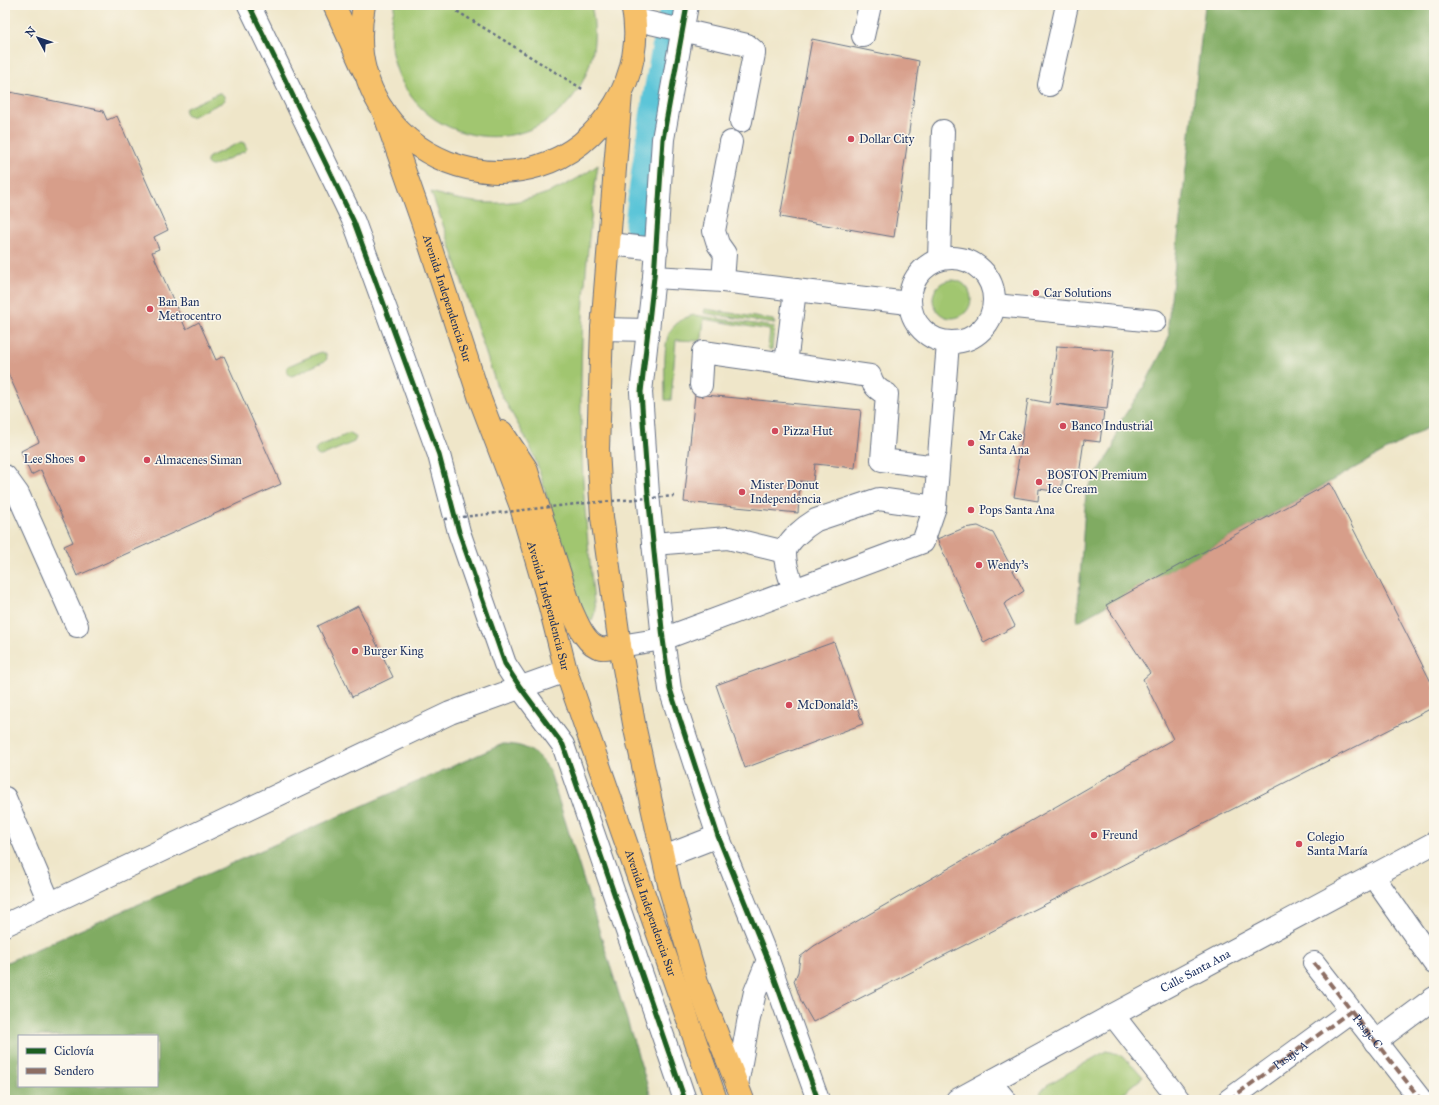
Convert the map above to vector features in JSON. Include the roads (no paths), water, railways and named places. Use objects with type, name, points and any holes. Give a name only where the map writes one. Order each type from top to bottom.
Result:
[{"type":"main road","points":[[334,5],[372,90],[383,110],[396,128],[413,143],[438,158],[473,170],[495,172],[517,171],[539,166],[560,157],[579,145],[595,131],[605,119],[621,94],[629,74],[634,54],[640,10]]},
{"type":"main road","points":[[364,5],[361,20],[361,44],[364,67],[372,90]]},
{"type":"main road","name":"Avenida Independencia Sur","points":[[621,94],[602,330],[598,449],[602,517],[620,646],[635,729],[670,889],[698,985],[740,1093]]},
{"type":"main road","name":"Avenida Independencia Sur","points":[[383,110],[422,221],[480,399],[520,504],[550,607],[566,671],[716,1100]]},
{"type":"main road","points":[[480,399],[526,468],[571,609],[580,629],[595,645],[602,648],[620,646]]},
{"type":"street","points":[[249,5],[354,222],[439,456],[459,532],[505,664],[563,745],[684,1100]]},
{"type":"street","points":[[687,5],[663,139],[657,249],[641,392],[642,424],[663,639],[670,689],[718,836],[768,960],[818,1100]]},
{"type":"street","points":[[863,36],[870,5]]},
{"type":"street","points":[[1049,84],[1067,5]]},
{"type":"street","points":[[640,10],[682,31],[747,45],[754,51],[741,121]]},
{"type":"street","points":[[939,259],[943,131]]},
{"type":"street","points":[[723,281],[725,254],[718,244],[714,231],[731,142]]},
{"type":"street","points":[[609,244],[657,249]]},
{"type":"street","points":[[953,257],[967,260],[980,266],[989,277],[994,291],[995,305],[990,319],[982,330],[970,339],[948,343],[929,336],[920,328],[912,316],[909,303],[911,289],[917,276],[927,266],[939,259],[953,257]]},
{"type":"street","points":[[654,277],[723,281],[909,303]]},
{"type":"street","points":[[786,364],[795,290]]},
{"type":"street","points":[[995,305],[1155,321]]},
{"type":"street","points":[[602,330],[648,330]]},
{"type":"street","points":[[620,646],[663,639],[924,542],[935,507],[948,343]]},
{"type":"street","points":[[701,385],[703,352],[870,376],[872,384],[887,394],[882,460],[937,467]]},
{"type":"street","points":[[5,476],[18,494],[77,626]]},
{"type":"street","points":[[794,590],[786,564],[785,552],[796,536],[808,524],[879,498],[935,507]]},
{"type":"street","points":[[653,544],[728,538],[785,552]]},
{"type":"street","points":[[5,925],[450,713],[566,671]]},
{"type":"street","points":[[5,798],[50,904]]},
{"type":"street","points":[[664,857],[718,836]]},
{"type":"street","name":"Calle Santa Ana","points":[[957,1100],[989,1091],[1113,1015],[1434,843]]},
{"type":"street","points":[[1373,876],[1434,963]]},
{"type":"street","points":[[740,1093],[748,1023],[755,992],[768,960]]},
{"type":"street","name":"Pasaje C","points":[[1314,963],[1421,1100]]},
{"type":"street","points":[[1376,1042],[1434,998]]},
{"type":"street","name":"Pasaje A","points":[[1229,1100],[1351,1011]]},
{"type":"street","points":[[1113,1015],[1179,1100]]},
{"type":"street","points":[[989,1091],[1005,1100]]},
{"type":"waterway","points":[[638,224],[653,114],[674,5]]},
{"type":"place","name":"Dollar City","points":[[851,139]]},
{"type":"place","name":"Car Solutions","points":[[1036,293]]},
{"type":"place","name":"Ban Ban Metrocentro","points":[[150,309]]},
{"type":"place","name":"Banco Industrial","points":[[1063,426]]},
{"type":"place","name":"Pizza Hut","points":[[775,431]]},
{"type":"place","name":"Mr Cake Santa Ana","points":[[971,443]]},
{"type":"place","name":"Lee Shoes","points":[[82,459]]},
{"type":"place","name":"Almacenes Siman","points":[[147,460]]},
{"type":"place","name":"BOSTON Premium Ice Cream","points":[[1039,482]]},
{"type":"place","name":"Mister Donut Independencia","points":[[742,492]]},
{"type":"place","name":"Pops Santa Ana","points":[[971,510]]},
{"type":"place","name":"Wendy's","points":[[979,565]]},
{"type":"place","name":"Burger King","points":[[355,651]]},
{"type":"place","name":"McDonald's","points":[[789,705]]},
{"type":"place","name":"Freund","points":[[1094,835]]},
{"type":"place","name":"Colegio Santa María","points":[[1299,844]]}]
